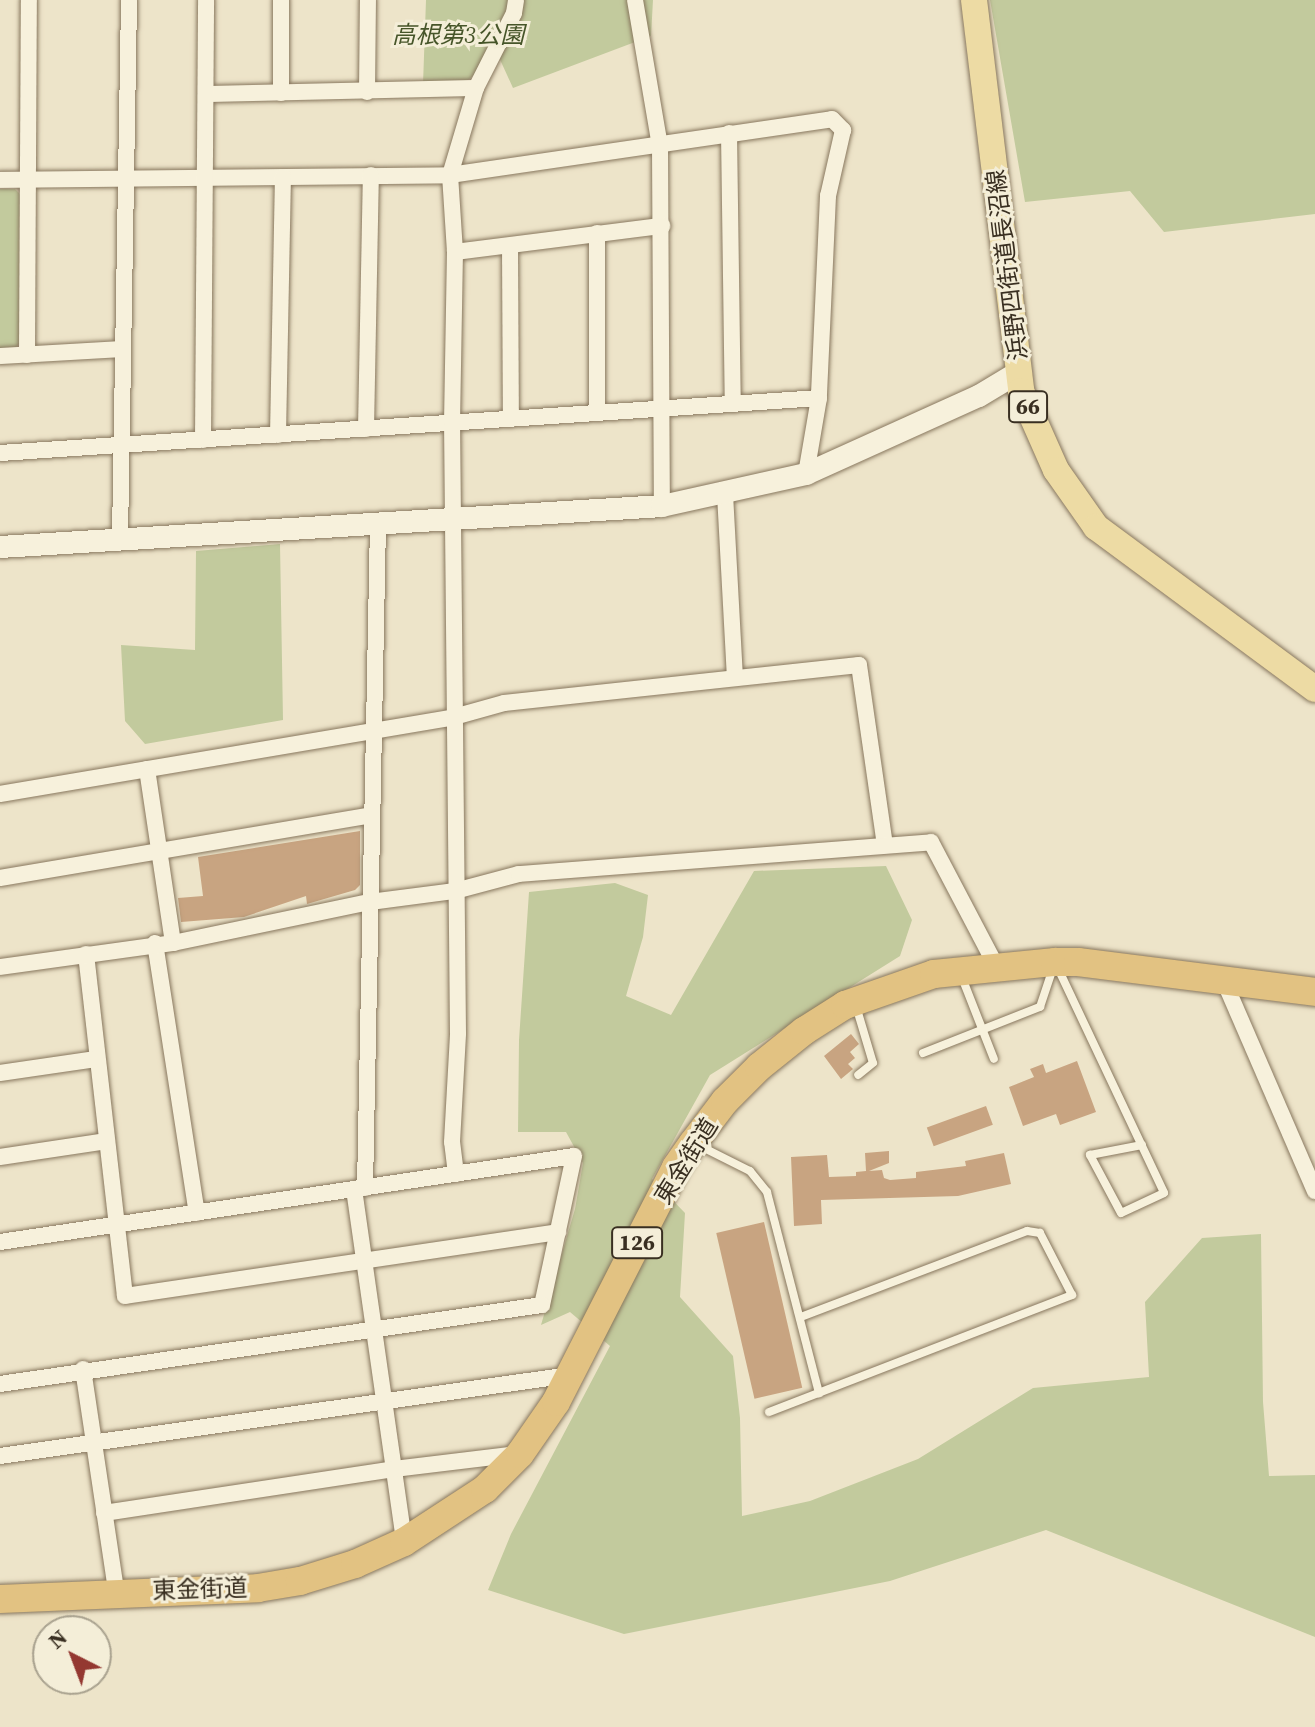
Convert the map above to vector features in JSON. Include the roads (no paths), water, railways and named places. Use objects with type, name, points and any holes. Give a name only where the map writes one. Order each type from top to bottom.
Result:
[{"type":"highway","name":"東金街道","points":[[0,1599],[116,1591],[258,1588],[300,1581],[355,1564],[404,1542],[485,1489],[520,1454],[556,1402],[676,1167],[693,1143],[725,1101],[759,1067],[804,1031],[854,1001],[922,977],[959,970],[1055,962],[1078,962],[1315,992]]},
{"type":"main road","name":"浜野四街道長沼線","points":[[974,0],[1021,391],[1056,470],[1096,527],[1315,689]]},
{"type":"street","points":[[27,355],[29,0]]},
{"type":"street","points":[[120,538],[129,0]]},
{"type":"street","points":[[203,440],[206,0]]},
{"type":"street","points":[[281,0],[281,93]]},
{"type":"street","points":[[367,92],[368,0]]},
{"type":"street","points":[[456,1174],[452,1142],[458,1033],[452,517],[455,252],[450,175],[476,88],[514,13],[516,0]]},
{"type":"street","points":[[635,0],[660,146],[662,506]]},
{"type":"street","points":[[206,94],[476,88]]},
{"type":"street","points":[[0,180],[450,175],[832,119],[843,130],[828,196],[819,398],[806,474]]},
{"type":"street","points":[[729,133],[733,404]]},
{"type":"street","points":[[366,429],[371,175]]},
{"type":"street","points":[[278,435],[283,177]]},
{"type":"street","points":[[455,252],[662,226]]},
{"type":"street","points":[[597,233],[597,413]]},
{"type":"street","points":[[510,246],[511,419]]},
{"type":"street","points":[[0,356],[123,349]]},
{"type":"street","points":[[0,547],[662,506],[806,474],[979,396],[1019,372]]},
{"type":"street","points":[[0,453],[819,398]]},
{"type":"street","points":[[725,494],[735,678]]},
{"type":"street","points":[[378,524],[370,902],[359,1188],[373,1330],[404,1542]]},
{"type":"street","points":[[0,794],[454,717],[504,703],[859,665],[885,845]]},
{"type":"street","points":[[147,769],[173,943]]},
{"type":"street","points":[[0,878],[372,815]]},
{"type":"street","points":[[0,967],[155,943],[173,943],[370,902],[455,891],[519,874],[931,842],[996,966]]},
{"type":"street","points":[[155,943],[197,1213]]},
{"type":"street","points":[[86,954],[125,1296],[364,1258],[558,1232]]},
{"type":"street","points":[[1224,981],[1315,1191]]},
{"type":"street","points":[[0,1073],[96,1059]]},
{"type":"street","points":[[0,1157],[107,1141]]},
{"type":"street","points":[[0,1242],[574,1156],[542,1305],[83,1369],[0,1384]]},
{"type":"street","points":[[83,1369],[116,1591]]},
{"type":"street","points":[[0,1456],[383,1399],[570,1375]]},
{"type":"street","points":[[104,1513],[394,1469],[520,1454]]},
{"type":"lane","points":[[923,1053],[1040,1007],[1055,962]]},
{"type":"lane","points":[[1055,962],[1142,1145],[1164,1193],[1121,1213],[1090,1155],[1142,1145]]},
{"type":"lane","points":[[959,970],[994,1059]]},
{"type":"lane","points":[[854,1001],[873,1063],[858,1075]]},
{"type":"lane","points":[[693,1143],[750,1171],[767,1192],[819,1393]]},
{"type":"lane","points":[[769,1412],[1072,1295],[1040,1233],[1027,1231],[801,1317]]},
{"type":"park label","name":"高根第3公園","points":[[458,35]]}]
